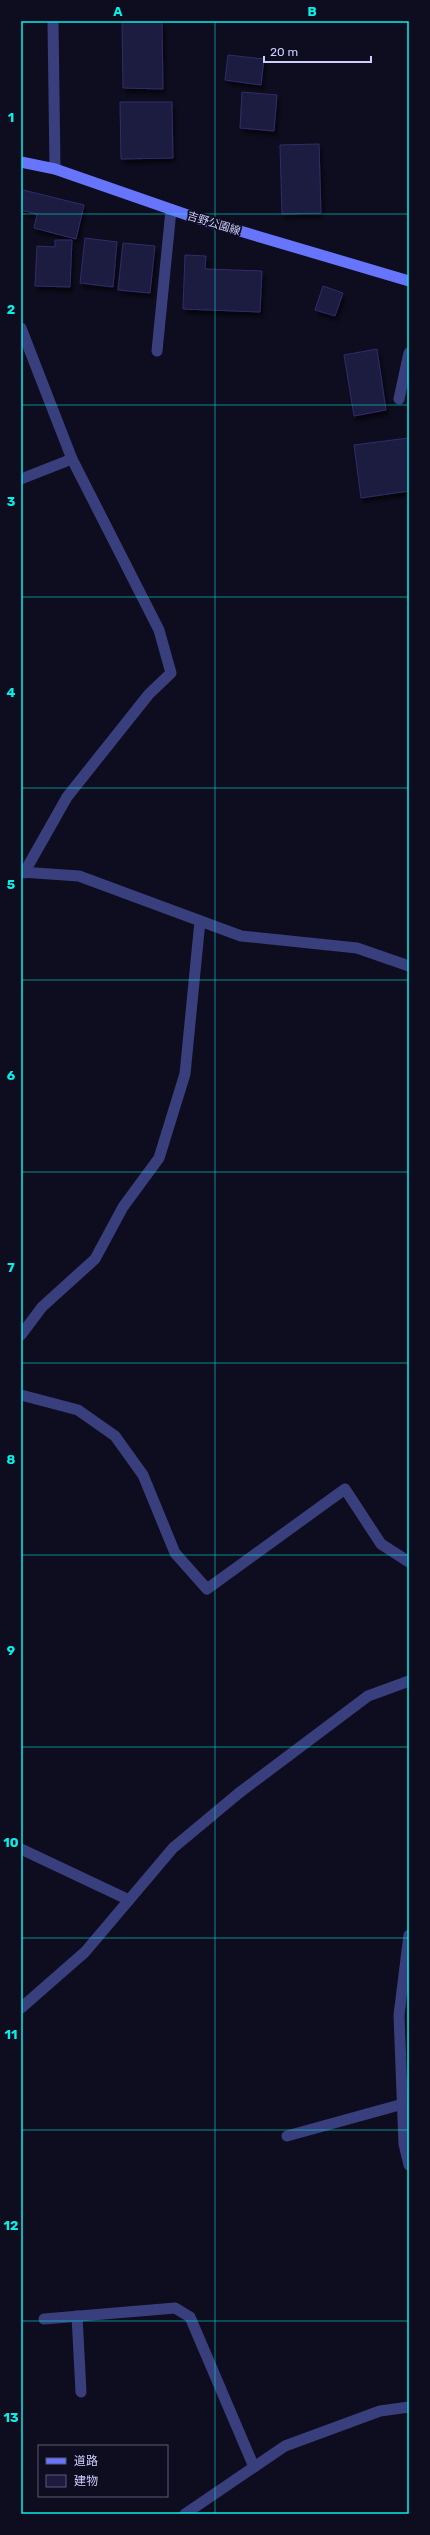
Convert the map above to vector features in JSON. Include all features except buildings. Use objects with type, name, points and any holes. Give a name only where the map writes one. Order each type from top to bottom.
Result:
[{"type":"main road","name":"吉野公園線","points":[[21,162],[55,169],[171,210],[409,281]]},
{"type":"street","points":[[53,21],[55,169]]},
{"type":"street","points":[[157,351],[171,210]]},
{"type":"street","points":[[21,328],[72,460],[159,630],[171,673],[149,694],[67,797],[23,872],[78,876],[241,936],[357,948],[409,966]]},
{"type":"street","points":[[399,400],[409,353]]},
{"type":"street","points":[[21,479],[72,460]]},
{"type":"street","points":[[21,1335],[42,1307],[95,1259],[123,1207],[159,1158],[185,1074],[200,921]]},
{"type":"street","points":[[21,1395],[78,1410],[115,1436],[143,1475],[175,1553],[206,1589],[345,1489],[381,1544],[409,1562]]},
{"type":"street","points":[[21,2008],[85,1952],[173,1848],[239,1793],[368,1696],[409,1682]]},
{"type":"street","points":[[21,1849],[128,1900]]},
{"type":"street","points":[[409,1935],[399,2015],[404,2144],[409,2165]]},
{"type":"street","points":[[287,2136],[403,2104]]},
{"type":"street","points":[[44,2319],[175,2308],[190,2317],[254,2467]]},
{"type":"street","points":[[77,2316],[81,2392]]},
{"type":"street","points":[[185,2514],[285,2446],[380,2411],[409,2408]]}]
